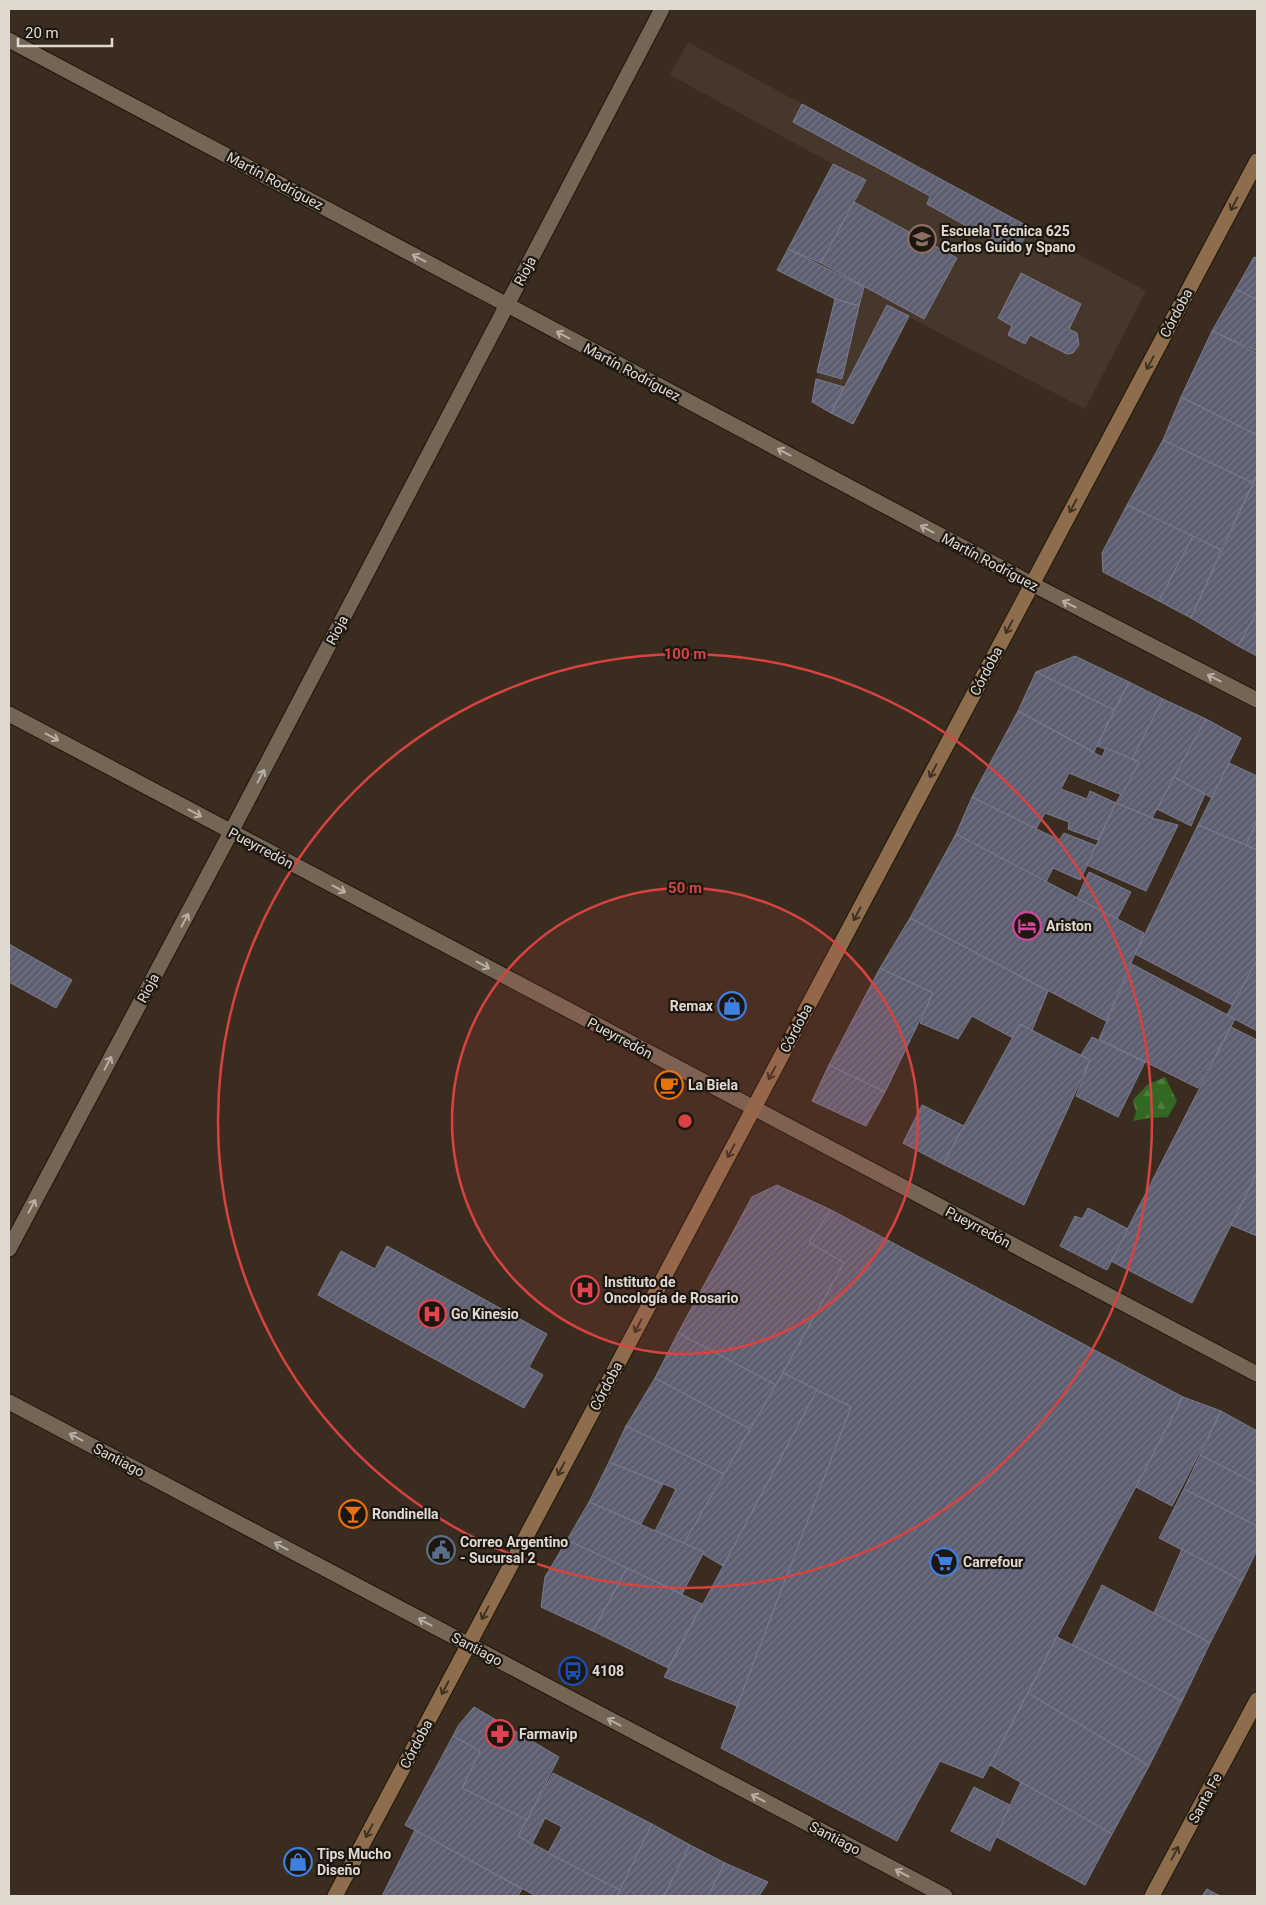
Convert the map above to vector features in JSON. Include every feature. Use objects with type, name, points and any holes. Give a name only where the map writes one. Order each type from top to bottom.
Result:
[{"type":"main road","name":"Córdoba","points":[[335,1896],[1257,161]]},
{"type":"main road","name":"Santa Fe","points":[[1152,1896],[1257,1700]]},
{"type":"street","name":"Rioja","points":[[9,1249],[231,832],[662,9]]},
{"type":"street","name":"Martín Rodríguez","points":[[9,40],[1032,584],[1257,700]]},
{"type":"street","name":"Pueyrredón","points":[[9,714],[1257,1374]]},
{"type":"street","name":"Santiago","points":[[9,1402],[945,1896]]},
{"type":"shaded area","name":"Escuela Técnica 625 Carlos Guido y Spano","points":[[688,42],[1146,291],[1085,409],[909,317],[853,424],[812,402],[835,299],[777,270],[833,164],[670,75]]},
{"type":"green space","points":[[1165,1077],[1177,1101],[1168,1117],[1133,1121],[1136,1112],[1133,1100],[1147,1085]]},
{"type":"building","points":[[802,104],[1031,228],[1015,253],[927,204],[930,196],[793,122]]},
{"type":"building","points":[[833,164],[866,180],[821,263],[788,249]]},
{"type":"building","points":[[854,202],[957,258],[924,319],[821,263]]},
{"type":"building","points":[[788,249],[864,287],[859,306],[835,299],[777,270]]},
{"type":"building","points":[[1254,257],[1257,258],[1257,300],[1236,289]]},
{"type":"building","points":[[1021,273],[1081,304],[1069,329],[1077,333],[1079,345],[1073,353],[1067,354],[1030,335],[1025,344],[1008,335],[1012,326],[998,318]]},
{"type":"building","points":[[1236,289],[1257,300],[1257,351],[1212,331]]},
{"type":"building","points":[[835,299],[859,306],[842,379],[817,372]]},
{"type":"building","points":[[887,305],[909,316],[853,424],[831,413]]},
{"type":"building","points":[[1212,331],[1257,353],[1257,435],[1181,397]]},
{"type":"building","points":[[816,379],[844,387],[831,413],[812,402]]},
{"type":"building","points":[[1181,397],[1257,435],[1257,475],[1253,483],[1163,440]]},
{"type":"building","points":[[1163,440],[1253,483],[1221,550],[1127,505]]},
{"type":"building","points":[[1257,475],[1257,612],[1238,646],[1191,618]]},
{"type":"building","points":[[1127,505],[1193,536],[1159,601],[1103,572],[1102,553]]},
{"type":"building","points":[[1193,536],[1221,550],[1191,618],[1159,601]]},
{"type":"building","points":[[1257,612],[1257,656],[1238,646]]},
{"type":"building","points":[[1075,656],[1129,682],[1114,710],[1036,672]]},
{"type":"building","points":[[1036,672],[1114,710],[1094,752],[1018,711]]},
{"type":"building","points":[[1129,682],[1163,699],[1132,759],[1097,746]]},
{"type":"building","points":[[1163,699],[1206,719],[1152,818],[1116,803],[1139,762],[1132,759]]},
{"type":"building","points":[[1018,711],[1102,757],[1106,748],[1139,762],[1122,795],[1069,773],[1061,789],[1087,799],[1090,791],[1116,803],[1098,840],[1068,829],[1069,822],[1045,813],[1036,829],[972,797]]},
{"type":"building","points":[[1206,719],[1241,738],[1212,798],[1174,777]]},
{"type":"building","points":[[1229,763],[1257,776],[1257,821],[1246,845],[1198,825]]},
{"type":"building","points":[[1174,777],[1205,794],[1191,826],[1157,809]]},
{"type":"building","points":[[972,797],[1059,840],[1064,833],[1097,846],[1080,880],[1053,868],[1046,882],[956,834]]},
{"type":"building","points":[[1116,803],[1152,818],[1178,825],[1146,891],[1087,865]]},
{"type":"building","points":[[1257,821],[1257,850],[1246,845]]},
{"type":"building","points":[[1198,825],[1257,850],[1257,895],[1255,899],[1257,899],[1257,963],[1234,1006],[1135,954]]},
{"type":"building","name":"Ariston","points":[[956,834],[1144,933],[1106,1021],[910,918]]},
{"type":"building","points":[[1089,872],[1131,892],[1117,919],[1077,898]]},
{"type":"building","points":[[910,918],[1048,991],[1026,1045],[972,1016],[958,1039],[920,1023],[933,993],[880,968]]},
{"type":"building","points":[[9,944],[72,980],[56,1008],[9,982]]},
{"type":"building","points":[[1257,960],[1257,1031],[1227,1015]]},
{"type":"building","points":[[1132,964],[1235,1019],[1198,1088],[1099,1039]]},
{"type":"building","points":[[880,968],[933,993],[885,1092],[829,1065]]},
{"type":"building","points":[[1020,1024],[1090,1060],[1024,1205],[943,1164]]},
{"type":"building","points":[[1231,1027],[1257,1040],[1257,1173],[1192,1303],[1111,1261]]},
{"type":"building","points":[[1092,1037],[1145,1062],[1118,1117],[1076,1096],[1090,1060],[1081,1055]]},
{"type":"building","points":[[829,1065],[885,1092],[866,1126],[812,1101]]},
{"type":"building","points":[[922,1105],[964,1126],[943,1164],[903,1143]]},
{"type":"building","points":[[1257,1173],[1257,1236],[1231,1225]]},
{"type":"building","points":[[777,1185],[831,1210],[809,1242],[844,1263],[776,1385],[678,1333],[752,1197]]},
{"type":"building","points":[[1088,1208],[1128,1229],[1107,1270],[1060,1246],[1075,1216],[1082,1219]]},
{"type":"building","name":"Carrefour","points":[[831,1210],[1183,1397],[983,1778],[940,1761],[897,1841],[721,1748],[851,1407],[783,1373],[844,1263],[809,1242]]},
{"type":"building","name":"Go Kinesio","points":[[387,1246],[547,1334],[529,1367],[543,1375],[524,1408],[318,1295],[341,1251],[375,1269]]},
{"type":"building","points":[[678,1333],[776,1385],[750,1429],[655,1378]]},
{"type":"building","points":[[783,1373],[817,1390],[723,1566],[684,1543]]},
{"type":"building","points":[[655,1378],[750,1429],[724,1474],[626,1426]]},
{"type":"building","points":[[817,1390],[851,1407],[737,1706],[664,1677]]},
{"type":"building","points":[[1183,1397],[1221,1411],[1172,1506],[1136,1487]]},
{"type":"building","points":[[1221,1411],[1257,1431],[1257,1484],[1200,1455]]},
{"type":"building","points":[[626,1426],[724,1474],[684,1543],[655,1531],[676,1489],[609,1462]]},
{"type":"building","points":[[1200,1455],[1257,1484],[1257,1526],[1184,1489]]},
{"type":"building","points":[[609,1462],[663,1484],[641,1524],[589,1502]]},
{"type":"building","points":[[1184,1489],[1257,1526],[1257,1550],[1242,1581],[1159,1538]]},
{"type":"building","points":[[589,1502],[704,1552],[682,1594],[567,1540]]},
{"type":"building","points":[[567,1540],[627,1568],[593,1631],[541,1607],[545,1577]]},
{"type":"building","points":[[1182,1549],[1242,1581],[1210,1643],[1154,1613]]},
{"type":"building","points":[[627,1568],[702,1604],[668,1668],[593,1631]]},
{"type":"building","points":[[1102,1585],[1210,1643],[1182,1701],[1071,1647]]},
{"type":"building","points":[[1057,1637],[1182,1701],[1149,1766],[1028,1693]]},
{"type":"building","points":[[1028,1693],[1149,1766],[1112,1834],[990,1765]]},
{"type":"building","points":[[474,1707],[559,1757],[527,1820],[462,1788],[480,1751],[453,1736],[458,1726]]},
{"type":"building","points":[[453,1736],[480,1751],[462,1788],[527,1820],[518,1836],[620,1890],[617,1896],[536,1896],[405,1825]]},
{"type":"building","points":[[553,1773],[652,1824],[620,1890],[548,1853],[562,1827],[545,1818],[532,1844],[518,1836]]},
{"type":"building","points":[[1021,1782],[1112,1834],[1085,1885],[995,1836]]},
{"type":"building","points":[[974,1787],[1010,1805],[990,1851],[951,1831]]},
{"type":"building","points":[[652,1824],[690,1845],[664,1896],[617,1896]]},
{"type":"building","points":[[415,1830],[522,1889],[518,1896],[382,1896]]},
{"type":"building","points":[[690,1845],[725,1863],[708,1896],[664,1896]]},
{"type":"building","points":[[725,1863],[768,1882],[759,1896],[708,1896]]},
{"type":"building","points":[[1207,1889],[1220,1896],[1202,1896]]},
{"type":"place","name":"Escuela Técnica 625 Carlos Guido y Spano","points":[[922,239]]},
{"type":"place","name":"Ariston","points":[[1027,926]]},
{"type":"place","name":"Remax","points":[[732,1006]]},
{"type":"place","name":"La Biela","points":[[669,1085]]},
{"type":"place","name":"Instituto de Oncología de Rosario","points":[[585,1290]]},
{"type":"place","name":"Go Kinesio","points":[[432,1314]]},
{"type":"place","name":"Rondinella","points":[[353,1514]]},
{"type":"place","name":"Correo Argentino - Sucursal 2","points":[[441,1550]]},
{"type":"place","name":"Carrefour","points":[[944,1562]]},
{"type":"place","name":"4108","points":[[573,1671]]},
{"type":"place","name":"Farmavip","points":[[500,1734]]},
{"type":"place","name":"Tips Mucho Diseño","points":[[298,1862]]}]
